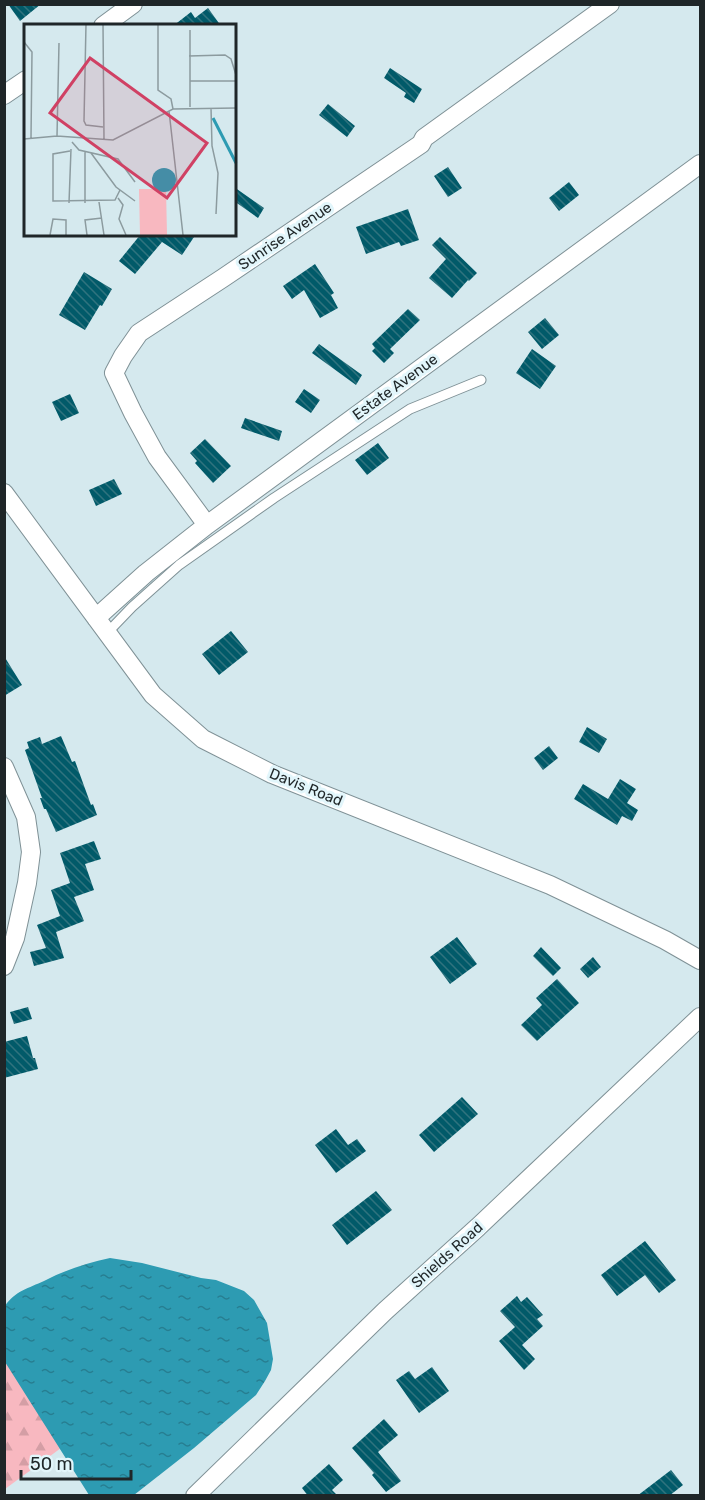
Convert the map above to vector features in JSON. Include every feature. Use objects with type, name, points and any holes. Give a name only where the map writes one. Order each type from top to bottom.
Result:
[{"type":"street","points":[[106,24],[133,4]]},
{"type":"street","name":"Sunrise Avenue","points":[[207,525],[158,457],[114,373],[139,333],[421,144],[424,138],[610,4]]},
{"type":"street","points":[[4,94],[24,81]]},
{"type":"street","name":"Estate Avenue","points":[[96,618],[146,573],[207,525],[700,164]]},
{"type":"street","name":"Davis Road","points":[[4,493],[153,695],[203,739],[272,774],[550,885],[665,940],[700,960]]},
{"type":"street","points":[[4,767],[26,817],[31,852],[15,938],[4,966]]},
{"type":"street","name":"Shields Road","points":[[195,1496],[385,1311],[478,1227],[700,1017]]},
{"type":"lane","points":[[107,633],[179,565],[274,498],[410,409],[481,380]]},
{"type":"green space","points":[[4,1348],[72,1440],[5,1489],[4,1489]]},
{"type":"water","points":[[110,1258],[216,1280],[244,1291],[254,1300],[267,1323],[273,1359],[271,1370],[256,1395],[134,1495],[89,1495],[5,1362],[5,1306],[13,1297],[60,1273]]},
{"type":"building","points":[[8,4],[41,4],[20,21]]},
{"type":"building","points":[[208,8],[220,24],[176,24],[191,12],[195,18]]},
{"type":"building","points":[[390,68],[422,89],[414,103],[404,97],[406,93],[384,78]]},
{"type":"building","points":[[328,104],[355,126],[347,137],[319,115]]},
{"type":"building","points":[[448,167],[462,188],[448,197],[434,176]]},
{"type":"building","points":[[569,182],[579,195],[559,211],[549,198]]},
{"type":"building","points":[[236,188],[264,208],[258,218],[236,202]]},
{"type":"building","points":[[408,209],[419,240],[401,246],[399,242],[366,254],[356,227]]},
{"type":"building","points":[[139,236],[195,236],[182,255],[162,242],[135,274],[119,261]]},
{"type":"building","points":[[440,237],[477,273],[452,298],[429,278],[446,259],[432,245]]},
{"type":"building","points":[[315,264],[334,293],[331,295],[338,308],[320,318],[304,290],[292,299],[283,286]]},
{"type":"building","points":[[84,272],[112,289],[85,330],[59,315]]},
{"type":"building","points":[[408,309],[420,320],[390,349],[394,353],[384,363],[372,351],[375,348],[372,344]]},
{"type":"building","points":[[545,318],[559,335],[542,349],[528,332]]},
{"type":"building","points":[[319,344],[362,375],[356,385],[312,353]]},
{"type":"building","points":[[532,349],[556,366],[540,389],[516,373]]},
{"type":"building","points":[[304,389],[320,400],[311,413],[295,402]]},
{"type":"building","points":[[70,394],[79,413],[61,421],[52,402]]},
{"type":"building","points":[[245,418],[282,431],[279,441],[241,428]]},
{"type":"building","points":[[205,439],[231,466],[213,483],[195,463],[197,461],[190,453]]},
{"type":"building","points":[[378,443],[389,458],[367,475],[355,460]]},
{"type":"building","points":[[114,479],[122,494],[96,506],[89,490]]},
{"type":"building","points":[[231,631],[248,652],[219,675],[202,654]]},
{"type":"building","points":[[4,656],[22,685],[4,696]]},
{"type":"building","points":[[587,727],[607,739],[599,753],[579,742]]},
{"type":"building","points":[[61,736],[72,762],[75,761],[97,815],[56,832],[44,809],[25,750],[29,748],[27,742],[40,737],[42,744]]},
{"type":"building","points":[[549,746],[558,758],[543,770],[534,758]]},
{"type":"building","points":[[620,779],[636,789],[627,803],[638,810],[632,821],[622,816],[617,825],[574,799],[583,784],[608,799]]},
{"type":"building","points":[[94,841],[101,859],[85,864],[94,890],[74,897],[84,921],[56,932],[64,958],[34,966],[30,952],[46,948],[37,925],[60,916],[51,890],[70,883],[60,853]]},
{"type":"building","points":[[457,937],[477,964],[450,984],[430,957]]},
{"type":"building","points":[[541,947],[561,968],[553,976],[533,956]]},
{"type":"building","points":[[593,957],[601,967],[588,978],[580,969]]},
{"type":"building","points":[[557,979],[579,1003],[537,1041],[521,1025],[542,1005],[536,998]]},
{"type":"building","points":[[28,1007],[32,1019],[14,1024],[10,1012]]},
{"type":"building","points":[[27,1036],[38,1069],[4,1078],[4,1042]]},
{"type":"building","points":[[462,1097],[478,1114],[434,1152],[419,1135]]},
{"type":"building","points":[[336,1129],[348,1145],[357,1139],[366,1151],[336,1173],[315,1145]]},
{"type":"building","points":[[376,1191],[392,1210],[347,1245],[332,1225]]},
{"type":"building","points":[[645,1241],[676,1280],[659,1293],[645,1275],[617,1296],[601,1275]]},
{"type":"building","points":[[517,1296],[521,1302],[527,1297],[543,1315],[537,1319],[543,1326],[522,1345],[535,1359],[524,1370],[499,1341],[515,1327],[500,1311]]},
{"type":"building","points":[[432,1367],[449,1391],[419,1413],[396,1380],[409,1371],[415,1379]]},
{"type":"building","points":[[384,1419],[398,1435],[378,1452],[401,1481],[386,1492],[372,1475],[374,1473],[352,1448]]},
{"type":"building","points":[[329,1464],[343,1480],[332,1490],[338,1496],[308,1496],[302,1488]]},
{"type":"building","points":[[671,1470],[683,1485],[669,1496],[637,1496]]}]
